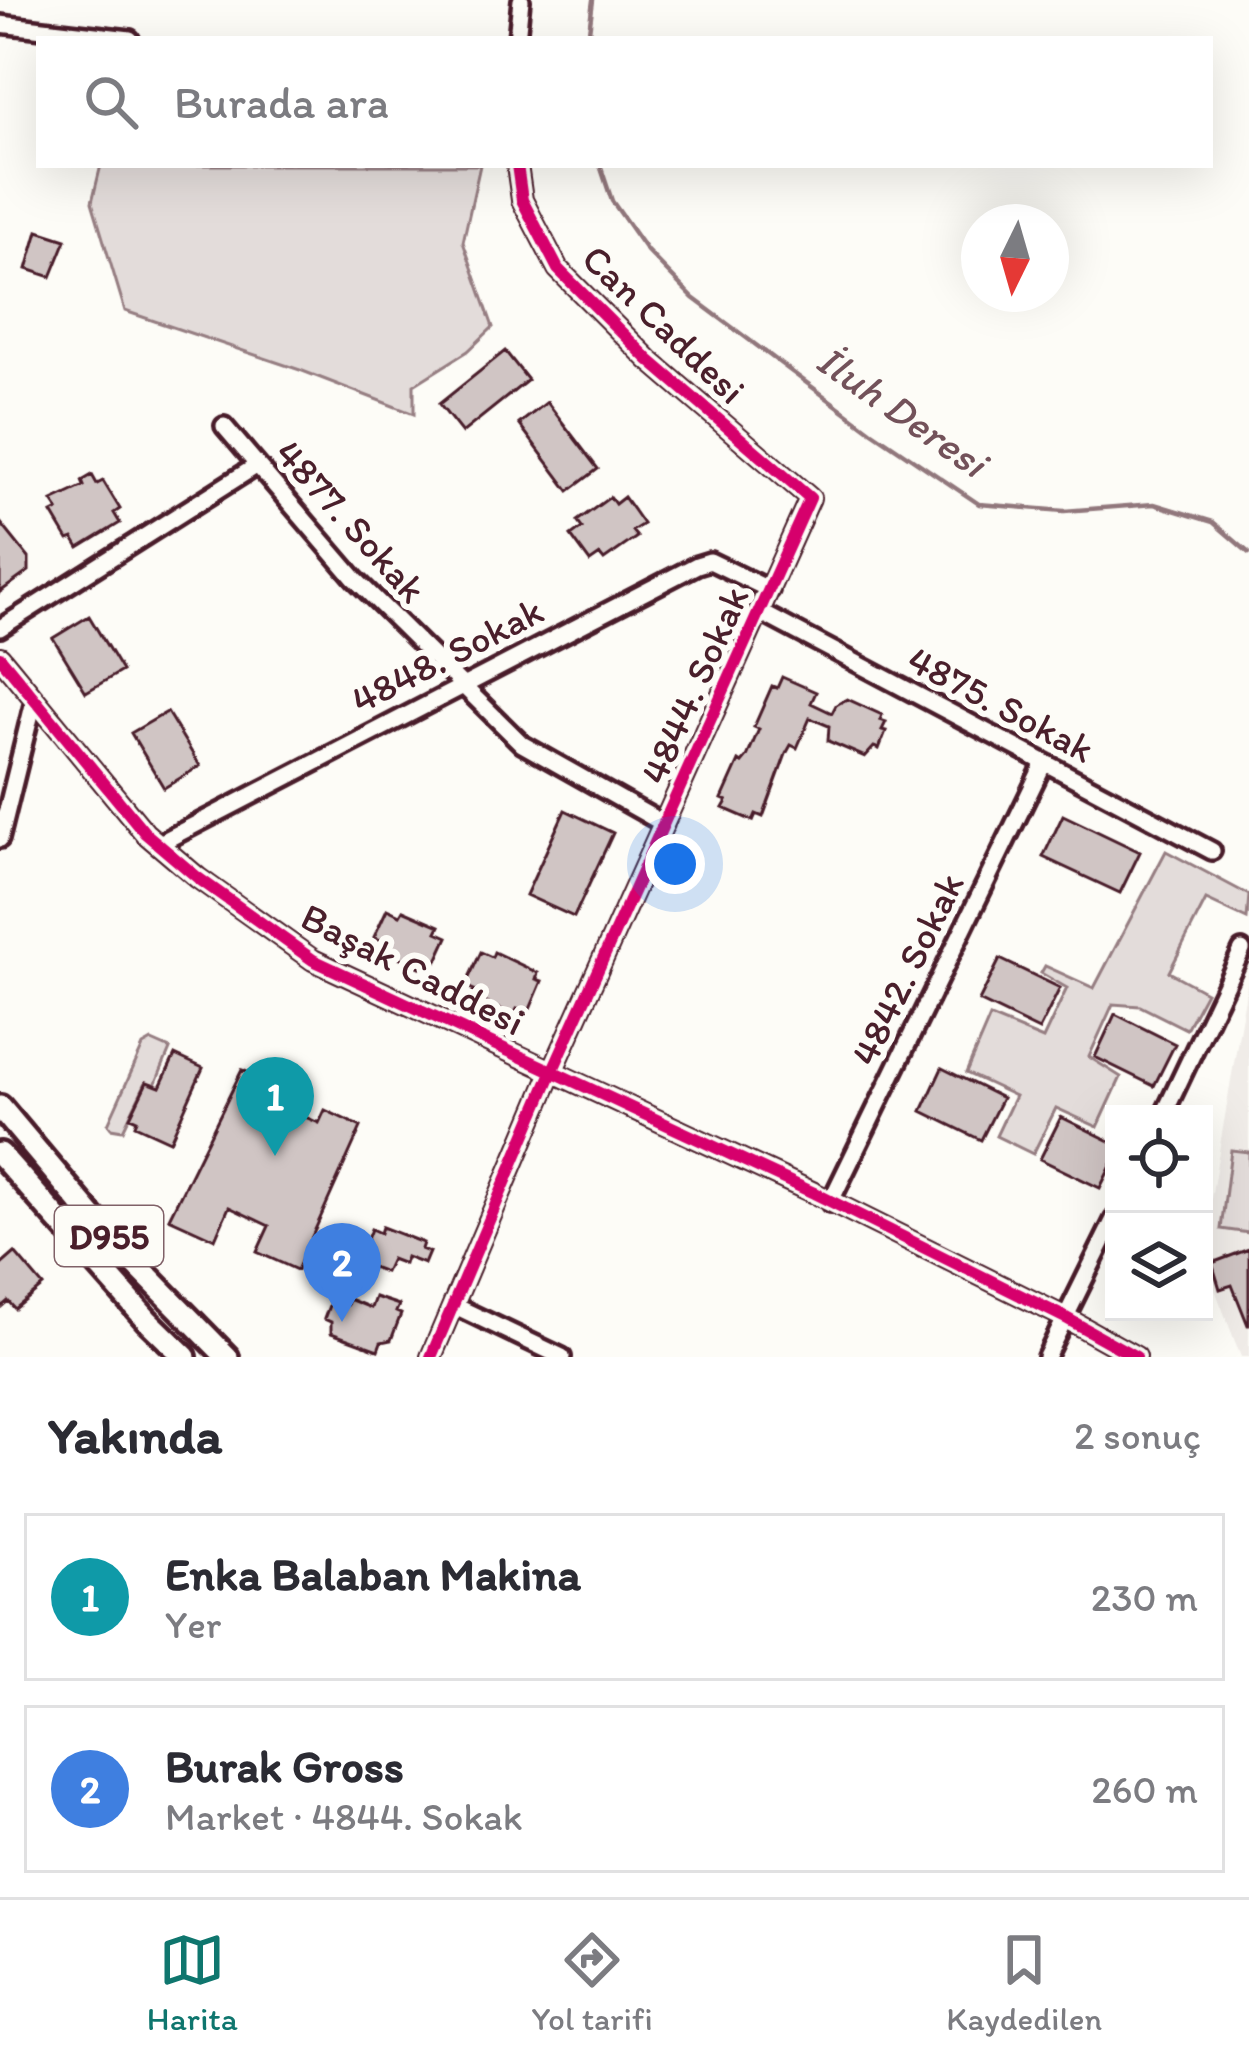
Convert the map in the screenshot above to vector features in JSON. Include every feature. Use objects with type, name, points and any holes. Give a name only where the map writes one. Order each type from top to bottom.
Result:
[{"type":"highway","name":"D955","points":[[0,1107],[111,1239],[227,1357]]},
{"type":"highway","name":"D955","points":[[0,1154],[185,1357]]},
{"type":"street","points":[[518,36],[521,0]]},
{"type":"street","points":[[0,24],[104,36]]},
{"type":"street","name":"Can Caddesi","points":[[518,168],[523,200],[558,269],[649,360],[810,498]]},
{"type":"street","name":"4877. Sokak","points":[[224,426],[355,579],[522,743],[664,824]]},
{"type":"street","points":[[0,628],[256,466]]},
{"type":"street","name":"4844. Sokak","points":[[430,1357],[552,1072],[810,498]]},
{"type":"street","name":"4848. Sokak","points":[[158,844],[697,565],[710,561],[770,590]]},
{"type":"street","name":"4875. Sokak","points":[[760,612],[1212,851]]},
{"type":"street","name":"Başak Caddesi","points":[[0,657],[158,844],[313,960],[830,1202],[1136,1357]]},
{"type":"street","points":[[0,839],[34,701]]},
{"type":"street","name":"4842. Sokak","points":[[830,1202],[1042,764]]},
{"type":"street","points":[[1168,1105],[1242,950]]},
{"type":"street","points":[[1046,1357],[1105,1238]]},
{"type":"street","points":[[453,1305],[562,1357]]},
{"type":"shaded area","points":[[100,168],[479,168],[463,242],[493,327],[468,351],[414,385],[414,414],[125,311],[92,202]]},
{"type":"shaded area","points":[[1166,851],[1249,895],[1247,919],[1206,900],[1169,972],[1206,992],[1186,1029],[1140,1006],[1113,1004],[1089,1057],[1121,1077],[1098,1127],[1056,1108],[1033,1154],[996,1136],[1015,1096],[966,1073],[990,1017],[1043,1039],[1067,988],[1041,973],[1045,966],[1094,988]]},
{"type":"shaded area","points":[[1249,974],[1249,1357],[1241,1357],[1213,1284],[1213,1187]]},
{"type":"shaded area","points":[[152,1041],[170,1049],[155,1085],[146,1082],[123,1130],[111,1128],[108,1124],[143,1046]]},
{"type":"shaded area","points":[[1231,1150],[1249,1152],[1249,1233],[1221,1229]]},
{"type":"building","points":[[38,231],[66,240],[51,277],[27,269]]},
{"type":"building","points":[[505,351],[528,380],[462,433],[439,404]]},
{"type":"building","points":[[547,402],[598,469],[569,491],[519,424]]},
{"type":"building","points":[[92,475],[97,484],[103,481],[120,509],[114,513],[120,523],[79,548],[73,538],[68,540],[52,513],[58,510],[52,501],[84,486],[82,481]]},
{"type":"building","points":[[610,497],[615,504],[624,497],[643,524],[632,531],[637,537],[604,560],[600,555],[590,562],[571,536],[582,528],[577,521]]},
{"type":"building","points":[[0,522],[29,558],[29,571],[0,592]]},
{"type":"building","points":[[89,616],[122,671],[86,692],[53,638]]},
{"type":"building","points":[[782,677],[816,692],[811,703],[832,713],[847,699],[882,715],[880,720],[886,722],[882,730],[886,731],[879,749],[874,747],[865,757],[828,741],[829,726],[810,718],[797,748],[791,745],[786,754],[763,817],[756,814],[753,821],[723,808],[727,801],[722,799],[739,761],[747,757],[772,686],[777,688]]},
{"type":"building","points":[[167,712],[200,766],[164,788],[131,733]]},
{"type":"building","points":[[565,810],[613,833],[574,917],[526,895]]},
{"type":"building","points":[[1063,815],[1140,852],[1120,893],[1043,857]]},
{"type":"building","points":[[387,909],[400,915],[403,910],[440,926],[437,932],[448,937],[435,965],[423,960],[420,967],[379,948],[383,941],[374,937]]},
{"type":"building","points":[[481,952],[492,957],[494,952],[538,973],[536,979],[542,981],[528,1014],[517,1009],[514,1015],[471,996],[474,990],[465,986]]},
{"type":"building","points":[[1000,959],[1060,988],[1039,1030],[979,1001]]},
{"type":"building","points":[[1115,1014],[1175,1044],[1154,1086],[1095,1057]]},
{"type":"building","points":[[175,1055],[203,1068],[170,1141],[135,1125],[137,1120],[130,1117],[147,1082],[160,1087]]},
{"type":"building","points":[[942,1068],[1002,1098],[981,1140],[922,1111]]},
{"type":"building","points":[[242,1070],[282,1086],[274,1103],[319,1123],[325,1110],[361,1127],[297,1270],[257,1252],[269,1226],[229,1207],[215,1239],[169,1218]]},
{"type":"building","points":[[1061,1117],[1105,1139],[1105,1178],[1100,1188],[1040,1159]]},
{"type":"building","points":[[382,1227],[423,1243],[421,1249],[429,1252],[424,1264],[406,1257],[404,1264],[391,1259],[385,1272],[366,1265],[368,1260],[360,1257],[371,1229],[380,1233]]},
{"type":"building","points":[[1249,1249],[1249,1325],[1232,1285],[1220,1289],[1213,1263]]},
{"type":"building","points":[[15,1253],[43,1286],[15,1309],[8,1301],[0,1308],[0,1266]]},
{"type":"building","points":[[375,1297],[399,1305],[396,1312],[401,1314],[391,1340],[381,1342],[378,1350],[331,1333],[331,1322],[324,1319],[331,1300],[347,1305],[349,1299],[371,1308]]},
{"type":"waterway","name":"İluh Deresi","points":[[588,36],[593,0]]},
{"type":"waterway","name":"İluh Deresi","points":[[601,168],[612,201],[647,251],[693,298],[871,431],[979,504],[1064,511],[1154,504],[1213,522],[1249,553]]},
{"type":"cycle path","points":[[431,1357],[552,1072],[810,498],[649,360],[558,269],[522,200],[517,168]]},
{"type":"cycle path","points":[[0,657],[145,833],[198,878],[313,960],[814,1193],[1136,1357]]},
{"type":"place","name":"Enka Balaban Makina","points":[[275,1156]]},
{"type":"place","name":"Burak Gross","points":[[342,1322]]}]
